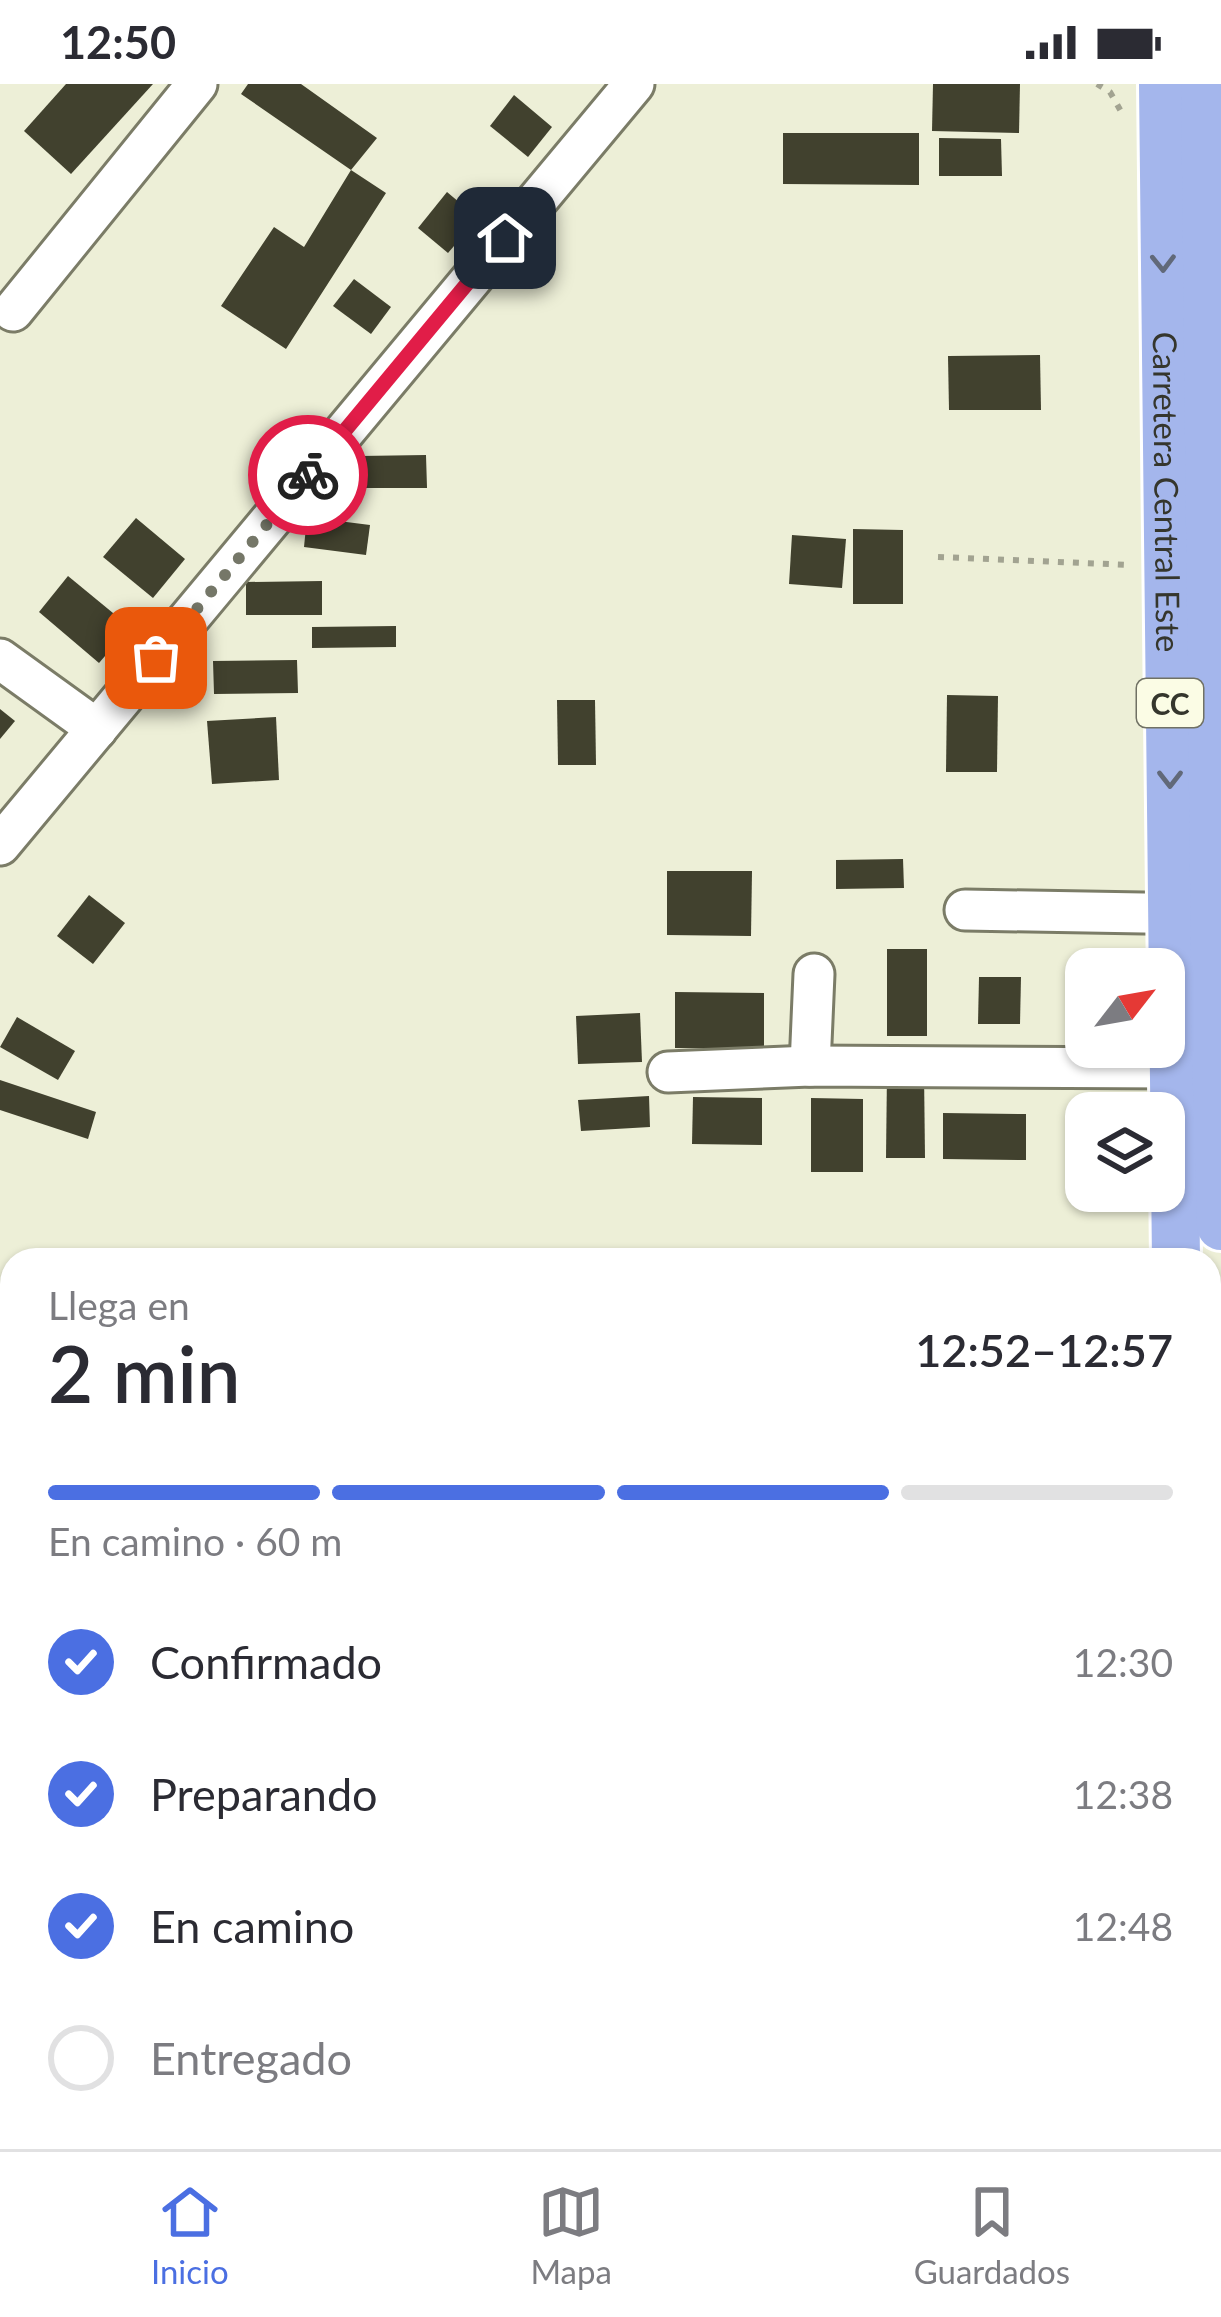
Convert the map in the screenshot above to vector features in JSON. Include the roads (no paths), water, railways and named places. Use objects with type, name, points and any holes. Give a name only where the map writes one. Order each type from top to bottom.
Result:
[{"type":"main road","points":[[1132,84],[1148,105],[1162,146]]},
{"type":"main road","name":"Carretera Central Este","points":[[1163,84],[1162,146],[1201,618]]},
{"type":"main road","name":"Carretera Central Este","points":[[1205,84],[1194,914],[1203,1060],[1221,1226]]},
{"type":"main road","name":"Carretera Central Este","points":[[1178,1248],[1203,1060]]},
{"type":"street","points":[[13,311],[197,84]]},
{"type":"street","points":[[0,845],[634,84]]},
{"type":"street","points":[[0,659],[98,729]]},
{"type":"street","points":[[965,910],[1194,914]]},
{"type":"street","points":[[810,1066],[814,974]]},
{"type":"street","points":[[668,1072],[1203,1060]]}]
